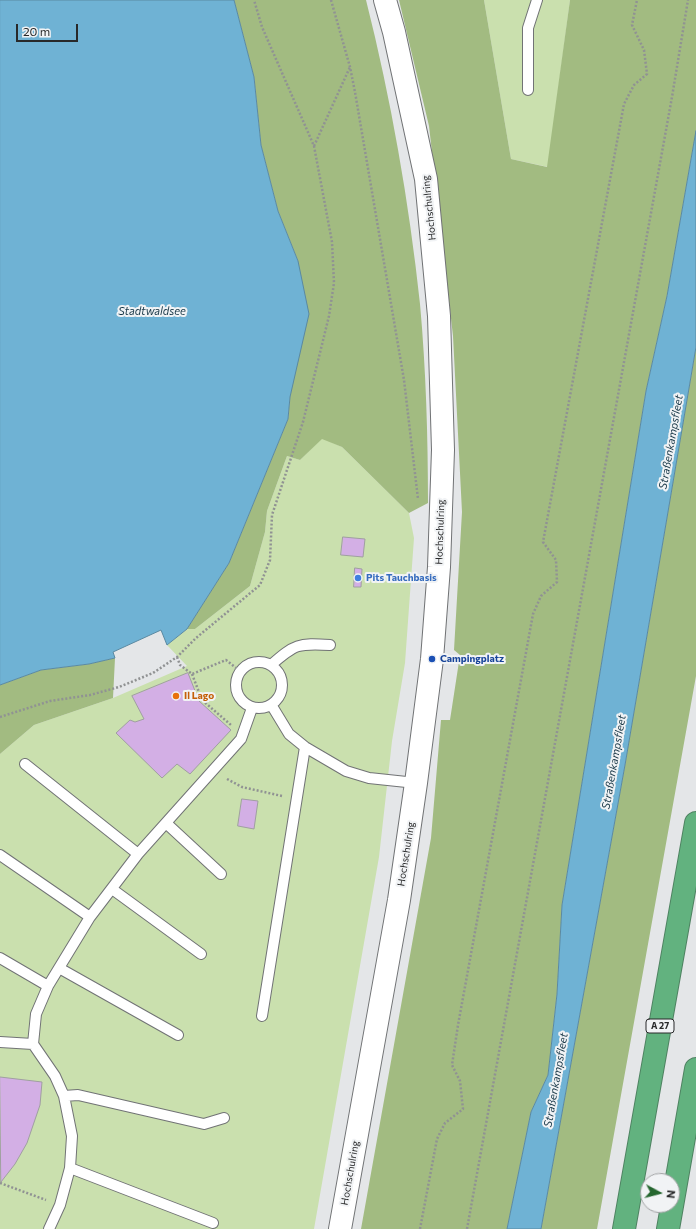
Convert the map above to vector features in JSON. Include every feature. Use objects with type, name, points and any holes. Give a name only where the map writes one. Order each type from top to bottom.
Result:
[{"type":"highway","name":"A 27","points":[[624,1229],[696,823]]},
{"type":"highway","points":[[668,1229],[696,1069]]},
{"type":"street","name":"Hochschulring","points":[[340,1229],[399,900],[432,660],[439,567],[442,450],[440,316],[426,179],[394,32],[385,0]]},
{"type":"lane","points":[[528,90],[528,28],[537,0]]},
{"type":"lane","points":[[271,665],[291,648],[300,644],[330,645]]},
{"type":"lane","points":[[254,662],[263,662],[271,665],[280,675],[283,688],[277,701],[272,706],[262,709],[252,708],[244,703],[238,696],[236,679],[246,665],[254,662]]},
{"type":"lane","points":[[272,706],[289,734],[305,747],[346,771],[370,778],[416,783]]},
{"type":"lane","points":[[49,1229],[60,1205],[70,1168],[72,1136],[64,1096],[55,1076],[33,1044],[36,1014],[48,986],[90,917],[138,854],[241,739],[252,708]]},
{"type":"lane","points":[[262,1016],[305,747]]},
{"type":"lane","points":[[25,764],[138,854]]},
{"type":"lane","points":[[166,823],[221,874]]},
{"type":"lane","points":[[0,855],[90,917]]},
{"type":"lane","points":[[112,889],[201,954]]},
{"type":"lane","points":[[0,958],[48,986]]},
{"type":"lane","points":[[59,968],[178,1035]]},
{"type":"lane","points":[[0,1042],[33,1044]]},
{"type":"lane","points":[[64,1096],[78,1095],[204,1124],[224,1118]]},
{"type":"lane","points":[[70,1168],[213,1222]]},
{"type":"path","points":[[0,717],[50,701],[90,695],[120,687],[153,673],[177,657],[196,638],[260,585],[270,560],[272,515],[303,422],[329,316],[334,283],[332,242],[314,146],[262,27],[254,0]]},
{"type":"path","points":[[331,0],[350,67],[404,380],[419,501]]},
{"type":"path","points":[[420,1229],[436,1139],[445,1123],[462,1109],[460,1081],[452,1065],[457,1031],[533,614],[541,596],[557,582],[556,560],[543,542],[624,104],[634,85],[647,74],[644,50],[632,25],[637,0]]},
{"type":"path","points":[[467,1229],[672,97],[688,0]]},
{"type":"path","points":[[314,146],[350,67]]},
{"type":"path","points":[[177,657],[180,665],[192,674],[202,700],[227,723],[244,731]]},
{"type":"path","points":[[192,674],[226,660],[240,672]]},
{"type":"path","points":[[213,772],[242,787],[297,799]]},
{"type":"path","points":[[0,1184],[60,1205]]},
{"type":"green space","points":[[234,0],[366,0],[391,113],[405,189],[416,266],[425,379],[428,503],[409,513],[342,447],[322,439],[300,460],[287,456],[267,511],[265,532],[250,586],[195,629],[187,629],[229,563],[288,419],[290,397],[298,261],[278,211],[261,145],[254,77]]},
{"type":"green space","points":[[399,0],[484,0],[511,159],[547,167],[570,0],[696,0],[696,131],[667,296],[646,391],[562,905],[557,994],[548,1075],[531,1112],[507,1229],[361,1229],[431,838],[441,720],[450,720],[460,655],[454,650],[462,512],[453,336],[429,126]]},
{"type":"green space","points":[[484,0],[570,0],[548,167],[511,159]]},
{"type":"green space","points":[[696,347],[696,676],[597,1229],[541,1229],[625,765]]},
{"type":"green space","points":[[322,438],[342,447],[409,513],[414,538],[405,663],[392,741],[379,857],[314,1229],[0,1229],[0,754],[34,725],[113,698],[187,666],[167,645],[187,629],[195,629],[250,586],[265,532],[267,511],[287,456],[300,460]]},
{"type":"green space","points":[[115,658],[113,698],[34,725],[0,754],[0,685],[41,670],[89,664]]},
{"type":"water","name":"Stadtwaldsee","points":[[0,0],[234,0],[254,77],[261,145],[278,211],[298,261],[309,314],[290,397],[288,419],[229,563],[187,629],[167,645],[161,630],[113,652],[115,658],[89,664],[41,670],[0,685]]},
{"type":"water","name":"Straßenkampsfleet","points":[[696,131],[696,347],[625,765],[541,1229],[507,1229],[531,1112],[548,1075],[557,994],[562,905],[646,391],[667,296]]},
{"type":"building","points":[[343,537],[365,539],[363,557],[341,555]]},
{"type":"building","name":"Pits Tauchbasis","points":[[355,568],[362,569],[361,587],[354,587]]},
{"type":"building","points":[[188,673],[199,701],[231,730],[190,774],[177,764],[162,778],[116,733],[130,720],[135,722],[144,719],[132,696]]},
{"type":"building","points":[[242,799],[258,801],[254,829],[238,826]]},
{"type":"building","points":[[0,1077],[42,1082],[40,1105],[27,1143],[15,1164],[1,1182]]},
{"type":"place","name":"Pits Tauchbasis","points":[[358,578]]},
{"type":"place","name":"Campingplatz","points":[[432,659]]},
{"type":"place","name":"Il Lago","points":[[176,696]]}]
